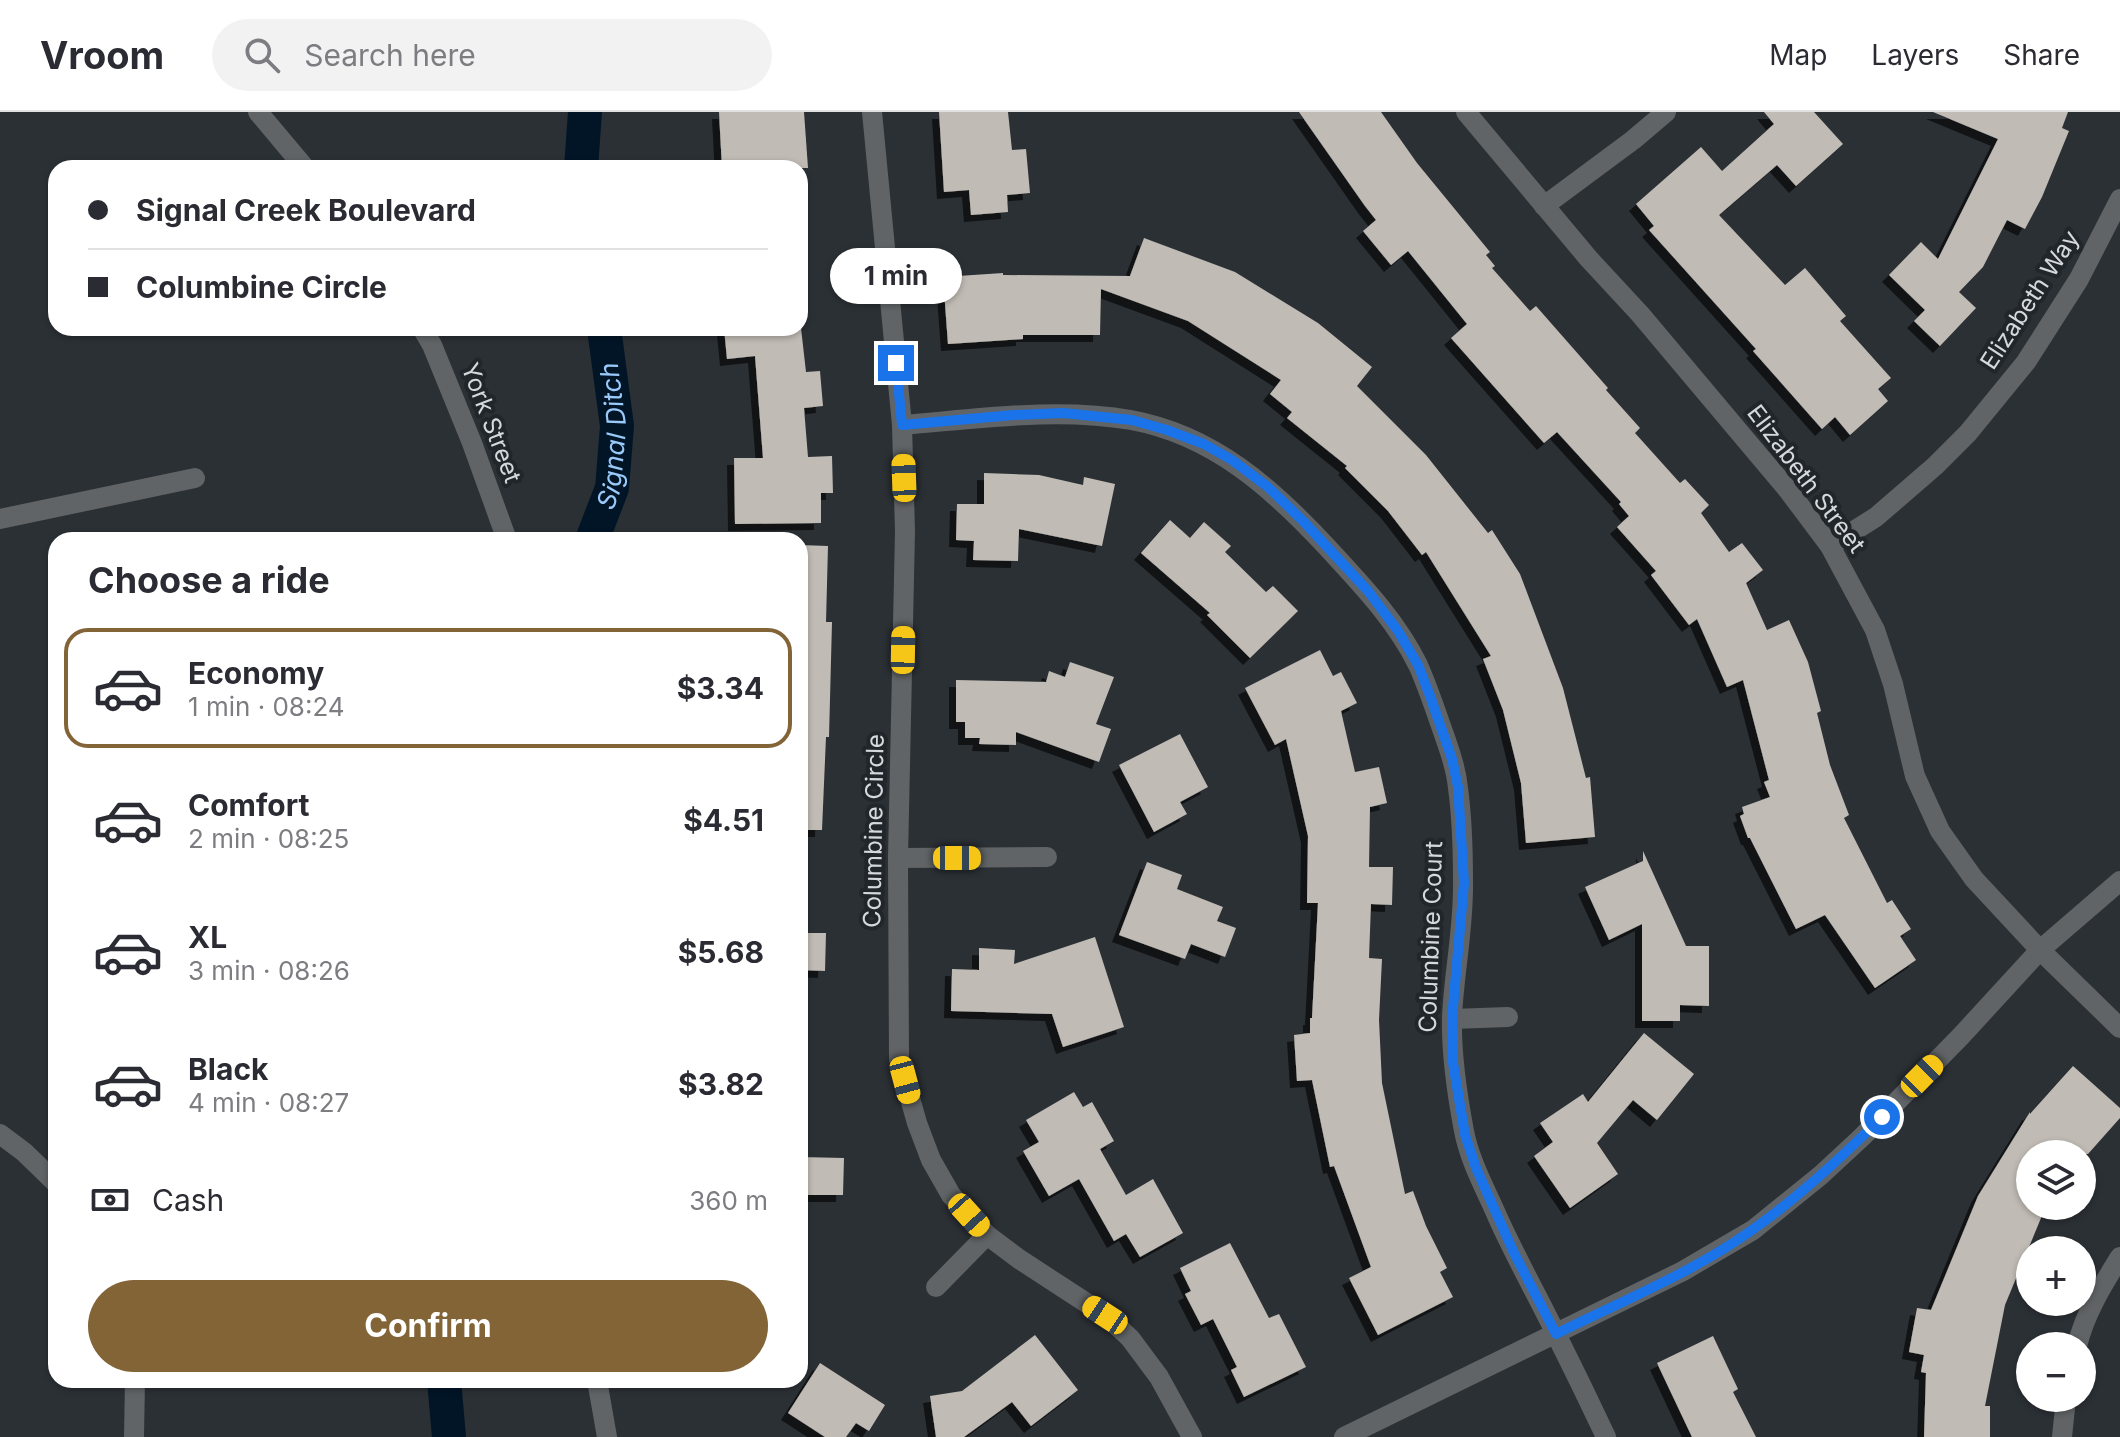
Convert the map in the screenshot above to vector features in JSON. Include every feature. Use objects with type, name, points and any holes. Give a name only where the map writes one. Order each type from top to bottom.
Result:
[{"type":"street","points":[[258,112],[298,160]]},
{"type":"street","name":"Columbine Circle","points":[[872,112],[902,425],[905,531],[898,858],[899,1059],[931,1160],[951,1195],[987,1235],[1105,1315],[1130,1338],[1159,1377],[1192,1437]]},
{"type":"street","name":"Elizabeth Street","points":[[1466,112],[1788,490],[1830,546],[1875,630],[1893,684],[1915,776],[1940,831],[1974,879],[2040,950],[2120,1028]]},
{"type":"street","points":[[1544,206],[1666,112]]},
{"type":"street","name":"Elizabeth Way","points":[[1830,546],[1876,517],[1968,433],[2026,362],[2118,210]]},
{"type":"street","name":"York Street","points":[[427,336],[467,429],[504,532]]},
{"type":"street","name":"Columbine Court","points":[[902,425],[1063,413],[1132,420],[1204,444],[1268,487],[1368,591],[1398,631],[1418,665],[1452,759],[1458,787],[1464,883],[1452,1019],[1453,1063],[1465,1135],[1476,1168],[1514,1253],[1606,1437]]},
{"type":"street","points":[[0,519],[195,478]]},
{"type":"street","points":[[898,858],[1047,857]]},
{"type":"street","points":[[1344,1437],[1683,1271],[1753,1230],[1862,1137],[2040,950],[2120,881]]},
{"type":"street","points":[[1452,1019],[1508,1017]]},
{"type":"street","points":[[0,1134],[48,1175]]},
{"type":"street","points":[[936,1287],[987,1235]]},
{"type":"street","points":[[2080,1332],[2091,1305],[2120,1257]]},
{"type":"street","points":[[134,1437],[135,1388]]},
{"type":"street","points":[[598,1388],[607,1437]]},
{"type":"street","points":[[2062,1437],[2065,1412]]},
{"type":"building","points":[[719,112],[804,112],[807,160],[722,160]]},
{"type":"building","points":[[939,112],[1008,112],[1012,150],[1026,149],[1030,193],[1007,195],[1008,212],[971,215],[969,190],[944,192]]},
{"type":"building","points":[[1299,112],[1381,112],[1417,163],[1490,252],[1486,255],[1495,266],[1492,268],[1530,311],[1536,306],[1640,428],[1635,433],[1680,483],[1685,479],[1709,505],[1701,513],[1729,552],[1742,543],[1763,570],[1746,583],[1767,630],[1789,620],[1808,662],[1821,711],[1817,713],[1830,765],[1849,815],[1844,818],[1887,903],[1892,900],[1911,929],[1900,936],[1916,960],[1875,988],[1825,915],[1796,929],[1748,838],[1740,816],[1744,814],[1742,807],[1770,797],[1764,782],[1769,780],[1743,680],[1727,687],[1697,619],[1689,625],[1651,575],[1656,571],[1617,527],[1629,516],[1619,504],[1621,502],[1557,432],[1544,443],[1451,338],[1467,324],[1408,251],[1391,265],[1363,231],[1376,220]]},
{"type":"building","points":[[1764,112],[1814,112],[1843,144],[1796,186],[1777,165],[1719,215],[1785,285],[1805,268],[1846,316],[1840,321],[1891,378],[1878,389],[1888,401],[1850,435],[1835,417],[1822,429],[1753,351],[1756,349],[1649,230],[1654,226],[1636,204],[1701,147],[1722,171],[1774,124]]},
{"type":"building","points":[[1933,112],[2068,112],[2062,128],[2069,131],[2042,197],[2025,229],[2007,220],[1983,267],[1959,292],[1976,308],[1940,346],[1914,321],[1925,310],[1889,275],[1921,242],[1938,259],[1998,139]]},
{"type":"building","points":[[1144,238],[1235,272],[1318,323],[1372,367],[1357,386],[1426,455],[1488,533],[1492,530],[1520,574],[1563,688],[1586,778],[1590,777],[1595,837],[1526,843],[1521,783],[1503,710],[1483,659],[1491,656],[1426,552],[1422,555],[1388,511],[1345,468],[1347,466],[1287,418],[1292,412],[1270,394],[1281,380],[1188,321],[1101,289],[1100,335],[1023,335],[1023,339],[948,344],[943,277],[1003,273],[1130,276]]},
{"type":"building","points":[[725,336],[802,336],[806,372],[820,371],[823,406],[804,408],[808,457],[832,456],[833,493],[821,493],[821,523],[735,524],[734,458],[763,458],[755,356],[727,359]]},
{"type":"building","points":[[984,473],[1039,475],[1083,485],[1084,477],[1115,484],[1102,546],[1019,529],[1018,561],[973,560],[974,541],[956,540],[957,504],[984,504]]},
{"type":"building","points":[[1170,520],[1190,538],[1204,522],[1231,546],[1225,552],[1266,592],[1273,586],[1298,611],[1250,658],[1207,615],[1210,613],[1141,553]]},
{"type":"building","points":[[808,545],[828,546],[826,622],[832,622],[829,737],[826,737],[822,830],[808,830]]},
{"type":"building","points":[[1320,650],[1333,676],[1341,672],[1357,703],[1341,711],[1355,772],[1379,767],[1387,803],[1370,807],[1369,867],[1393,867],[1392,905],[1371,904],[1369,958],[1382,959],[1379,1020],[1382,1083],[1405,1194],[1413,1191],[1447,1268],[1440,1272],[1453,1297],[1378,1335],[1349,1278],[1371,1267],[1334,1166],[1330,1167],[1312,1080],[1297,1081],[1294,1035],[1310,1033],[1318,903],[1307,903],[1308,836],[1286,739],[1275,745],[1245,688]]},
{"type":"building","points":[[1070,662],[1114,677],[1096,724],[1111,729],[1099,762],[1016,732],[1016,745],[979,744],[980,738],[965,738],[965,722],[956,722],[956,680],[1046,682],[1049,671],[1065,677]]},
{"type":"building","points":[[1180,734],[1208,787],[1180,802],[1187,814],[1154,832],[1119,765]]},
{"type":"building","points":[[1643,851],[1686,946],[1709,946],[1709,1006],[1680,1005],[1680,1021],[1642,1021],[1642,924],[1609,940],[1585,887],[1643,861]]},
{"type":"building","points":[[1147,862],[1182,875],[1177,889],[1223,907],[1217,921],[1236,928],[1225,957],[1191,944],[1185,959],[1119,935]]},
{"type":"building","points":[[808,933],[826,933],[825,971],[808,970]]},
{"type":"building","points":[[1095,937],[1124,1027],[1063,1047],[1052,1014],[951,1011],[952,969],[979,970],[979,948],[1015,950],[1014,964]]},
{"type":"building","points":[[1644,1033],[1694,1074],[1657,1120],[1633,1100],[1597,1143],[1618,1174],[1570,1208],[1534,1156],[1553,1142],[1540,1123],[1583,1094],[1588,1102]]},
{"type":"building","points":[[2073,1066],[2120,1108],[2120,1118],[2096,1145],[2096,1140],[2016,1140],[2016,1220],[2040,1220],[2034,1236],[2016,1236],[2016,1278],[2005,1305],[1985,1406],[1990,1406],[1990,1437],[1924,1437],[1926,1373],[1921,1372],[1924,1355],[1909,1352],[1917,1308],[1931,1310],[1978,1196],[2030,1114]]},
{"type":"building","points":[[1074,1092],[1083,1107],[1092,1102],[1114,1141],[1100,1149],[1126,1195],[1153,1179],[1183,1233],[1140,1257],[1126,1234],[1114,1241],[1079,1179],[1049,1196],[1023,1151],[1039,1142],[1026,1120]]},
{"type":"building","points":[[808,1157],[844,1158],[843,1195],[808,1195]]},
{"type":"building","points":[[1230,1243],[1269,1318],[1279,1314],[1306,1367],[1244,1397],[1231,1370],[1237,1367],[1213,1319],[1201,1325],[1185,1294],[1191,1291],[1180,1268]]},
{"type":"building","points":[[1035,1335],[1078,1390],[1031,1426],[1012,1402],[964,1437],[936,1437],[930,1396],[962,1391]]},
{"type":"building","points":[[1713,1336],[1738,1389],[1733,1392],[1756,1437],[1692,1437],[1657,1363]]},
{"type":"building","points":[[820,1363],[885,1405],[869,1431],[856,1423],[846,1437],[825,1437],[788,1413],[804,1388],[808,1388],[808,1382]]},
{"type":"waterway","name":"Signal Ditch","points":[[582,160],[585,112]]},
{"type":"waterway","name":"Signal Ditch","points":[[595,532],[612,488],[617,426],[605,336]]},
{"type":"waterway","name":"Signal Ditch","points":[[445,1388],[449,1437]]},
{"type":"route","points":[[896,363],[902,425],[1063,413],[1132,420],[1204,444],[1268,487],[1368,591],[1398,631],[1418,665],[1430,696],[1452,759],[1458,787],[1464,883],[1452,1019],[1453,1063],[1465,1135],[1476,1168],[1514,1253],[1556,1334],[1683,1271],[1753,1230],[1821,1175],[1882,1117]]}]
